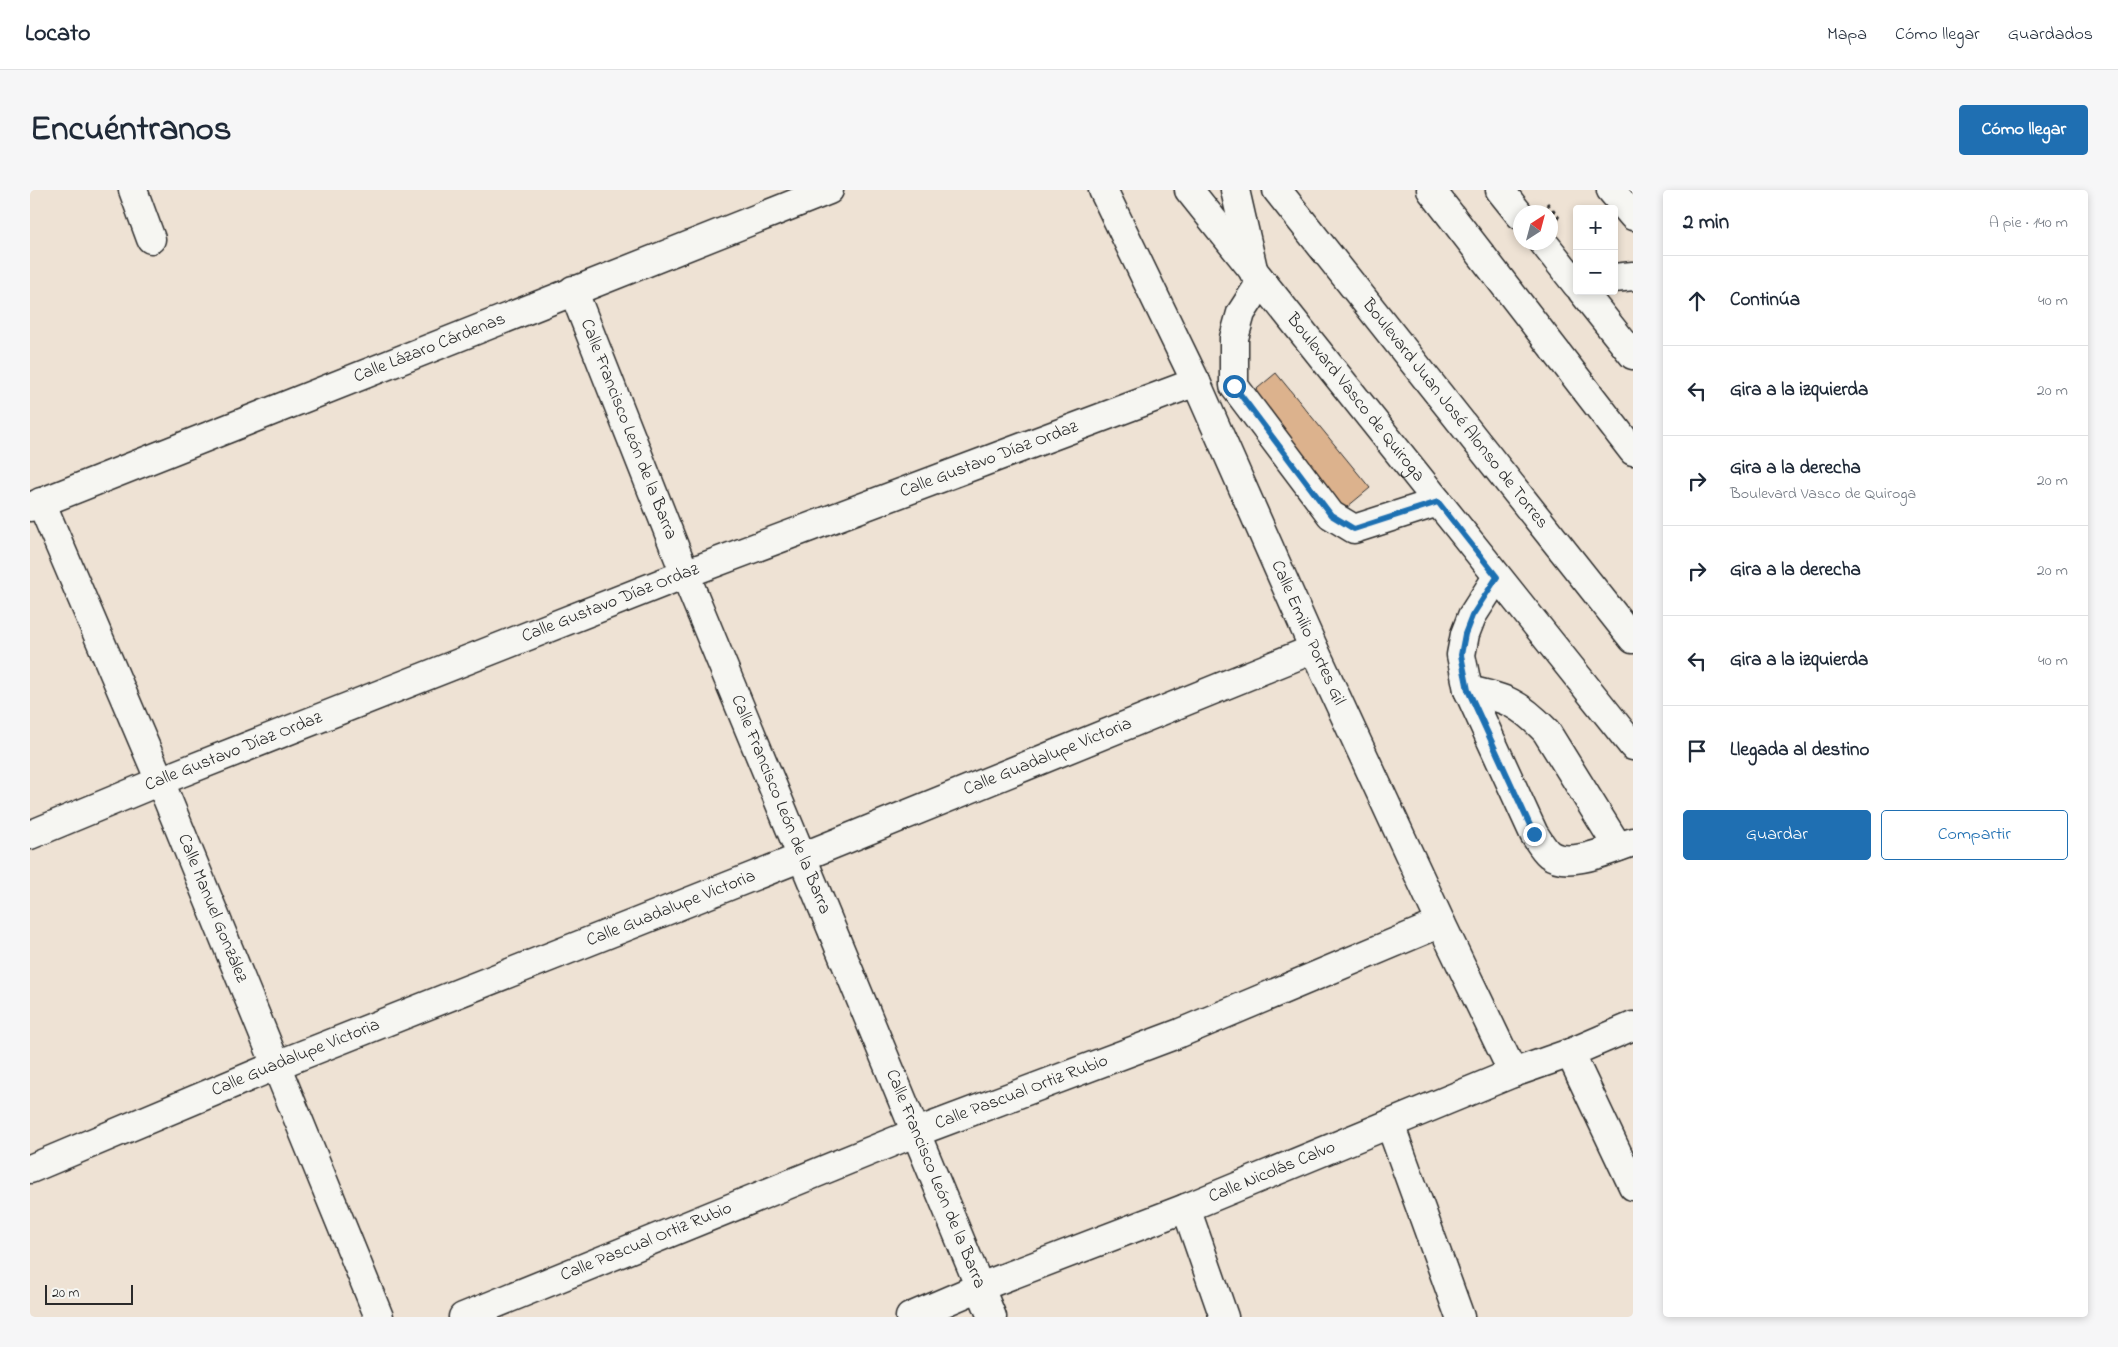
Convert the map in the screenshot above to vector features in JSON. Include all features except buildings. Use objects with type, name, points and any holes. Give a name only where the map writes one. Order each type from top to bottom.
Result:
[{"type":"street","points":[[133,190],[151,239]]},
{"type":"street","name":"Calle Lázaro Cárdenas","points":[[36,505],[573,290],[829,190]]},
{"type":"street","name":"Calle Emilio Portes Gil","points":[[1103,190],[1196,382],[1314,649],[1513,1073]]},
{"type":"street","name":"Boulevard Vasco de Quiroga","points":[[1189,190],[1633,746]]},
{"type":"street","points":[[1236,190],[1258,277],[1241,313],[1234,338],[1234,386],[1331,515],[1354,529],[1438,502]]},
{"type":"street","name":"Boulevard Juan José Alonso de Torres","points":[[1277,190],[1633,639]]},
{"type":"street","points":[[1432,190],[1633,452]]},
{"type":"street","points":[[1500,190],[1513,206]]},
{"type":"street","points":[[1612,190],[1633,216]]},
{"type":"street","points":[[1549,250],[1573,280]]},
{"type":"street","points":[[1550,250],[1573,267]]},
{"type":"street","points":[[1618,278],[1633,276]]},
{"type":"street","name":"Calle Francisco León de la Barra","points":[[573,290],[685,574],[992,1317]]},
{"type":"street","points":[[1585,295],[1633,355]]},
{"type":"street","name":"Calle Gustavo Díaz Ordaz","points":[[30,835],[160,781],[685,574],[1196,382]]},
{"type":"street","name":"Calle Manuel González","points":[[36,505],[160,781],[380,1317]]},
{"type":"street","points":[[1468,690],[1496,696],[1515,704],[1530,715],[1546,732],[1626,845],[1574,860],[1561,859],[1549,854],[1534,834],[1468,690],[1461,655],[1465,634],[1472,616],[1497,577]]},
{"type":"street","name":"Calle Guadalupe Victoria","points":[[30,1169],[277,1065],[802,857],[1314,649]]},
{"type":"street","name":"Calle Pascual Ortiz Rubio","points":[[463,1317],[917,1132],[1180,1033],[1441,923]]},
{"type":"street","name":"Calle Nicolás Calvo","points":[[910,1317],[980,1286],[1186,1208],[1513,1073],[1570,1053],[1633,1026]]},
{"type":"street","points":[[1570,1053],[1633,1186]]},
{"type":"street","points":[[1390,1124],[1460,1317]]},
{"type":"street","points":[[1186,1208],[1224,1317]]},
{"type":"route","points":[[1234,386],[1331,515],[1354,529],[1438,502],[1497,577],[1472,616],[1465,634],[1461,655],[1468,690],[1534,834]]}]
